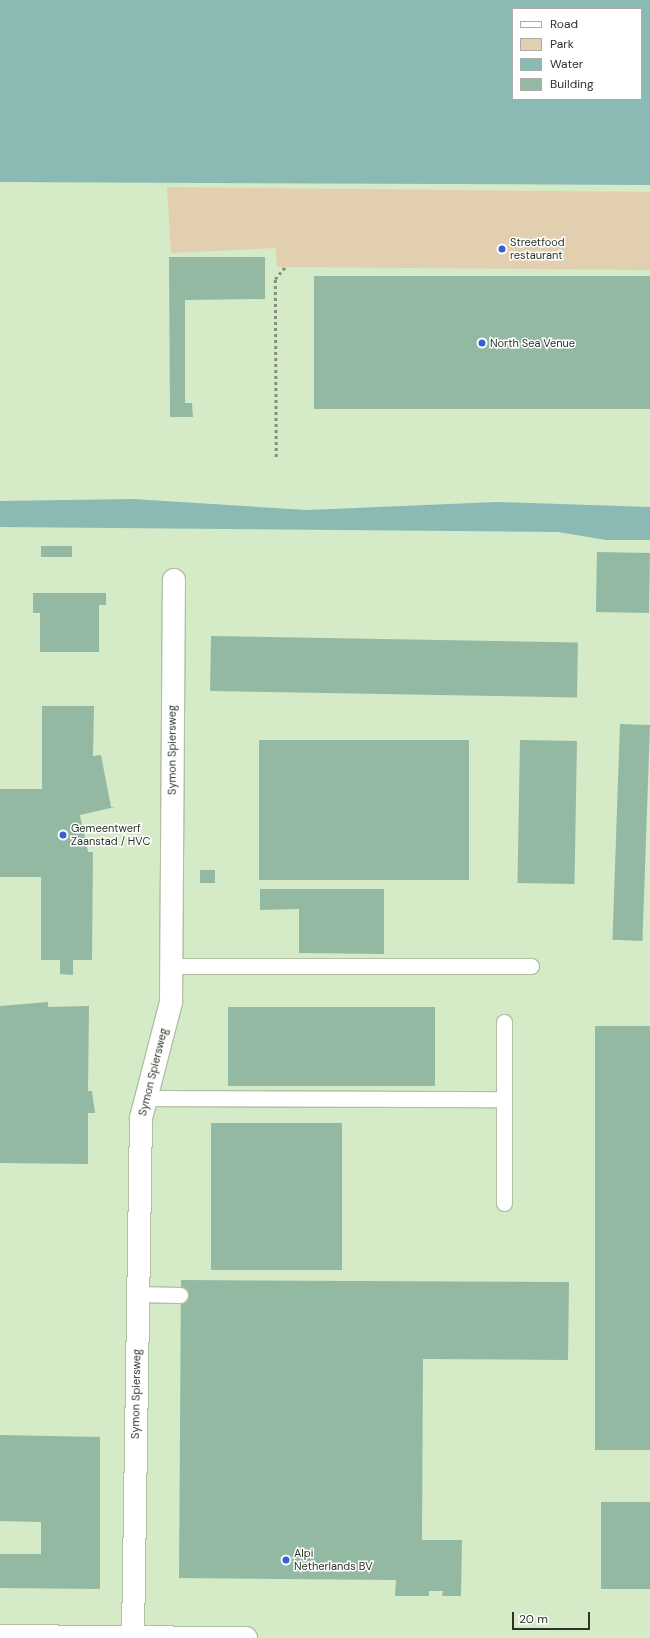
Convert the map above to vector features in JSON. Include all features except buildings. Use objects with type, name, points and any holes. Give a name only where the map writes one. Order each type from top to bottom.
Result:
[{"type":"street","name":"Symon Spiersweg","points":[[133,1636],[137,1294],[141,1118],[170,1002],[174,580]]},
{"type":"street","points":[[0,1636],[246,1638]]},
{"type":"lane","points":[[171,966],[531,966]]},
{"type":"lane","points":[[504,1022],[504,1203]]},
{"type":"lane","points":[[147,1098],[504,1098]]},
{"type":"lane","points":[[137,1294],[180,1295]]},
{"type":"path","points":[[276,457],[276,279],[284,266]]},
{"type":"shaded area","points":[[0,132],[650,132],[650,1638],[0,1638]]},
{"type":"green space","points":[[167,187],[650,192],[650,270],[277,267],[276,248],[171,253]]},
{"type":"water","points":[[0,0],[650,0],[650,185],[0,182]]},
{"type":"water","points":[[133,499],[307,510],[497,502],[650,507],[650,540],[606,540],[558,532],[0,527],[0,501]]},
{"type":"place","name":"Streetfood restaurant","points":[[502,249]]},
{"type":"place","name":"North Sea Venue","points":[[482,343]]},
{"type":"place","name":"Gemeentwerf Zaanstad / HVC","points":[[63,835]]},
{"type":"place","name":"Alpi Netherlands BV","points":[[286,1560]]}]
